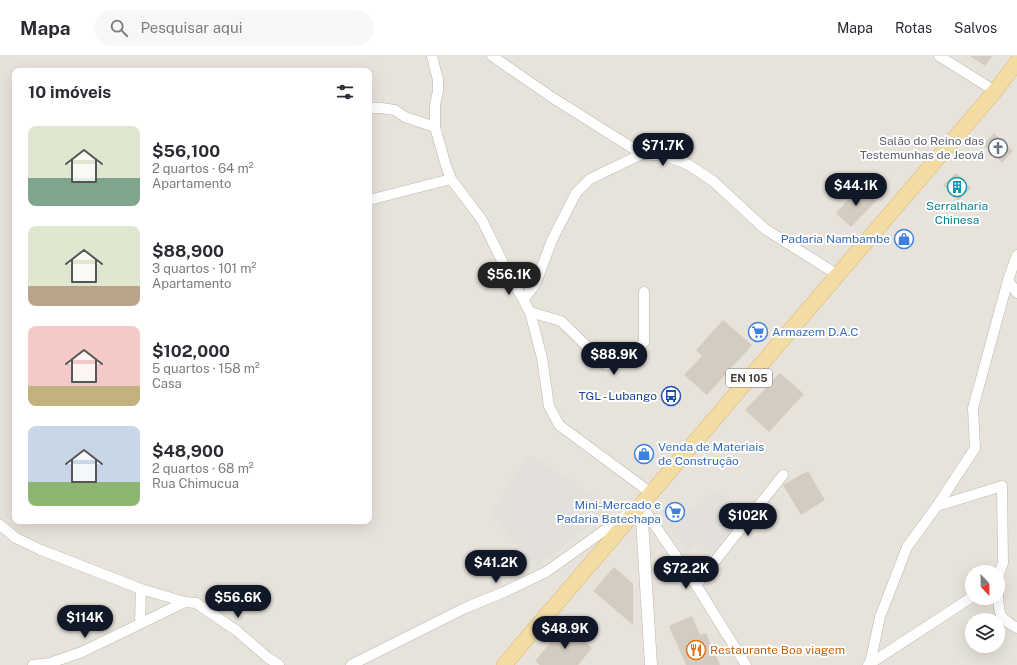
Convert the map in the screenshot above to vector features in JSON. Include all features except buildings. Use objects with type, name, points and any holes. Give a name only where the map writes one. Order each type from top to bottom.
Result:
[{"type":"main road","points":[[995,91],[1017,62]]},
{"type":"main road","name":"EN 105","points":[[504,665],[995,91]]},
{"type":"street","points":[[432,56],[438,80],[435,105],[435,127],[451,179],[482,220],[530,312],[542,358],[549,406],[559,425],[651,493]]},
{"type":"street","points":[[492,56],[553,98],[642,154],[667,156],[689,165],[713,182],[765,229],[838,275]]},
{"type":"street","points":[[939,56],[995,91]]},
{"type":"street","points":[[372,108],[395,110],[405,117],[435,127]]},
{"type":"street","points":[[524,300],[536,283],[552,240],[576,194],[590,179],[642,154]]},
{"type":"street","points":[[372,199],[451,179]]},
{"type":"street","points":[[869,665],[880,617],[907,547],[937,506],[975,448],[973,408],[1008,280],[1017,255]]},
{"type":"street","points":[[1008,280],[1017,293]]},
{"type":"street","points":[[530,312],[561,321],[606,365],[615,365],[624,360],[644,342],[644,292]]},
{"type":"street","points":[[696,585],[783,475]]},
{"type":"street","points":[[937,506],[1002,486],[1002,565]]},
{"type":"street","points":[[641,504],[696,585],[746,665]]},
{"type":"street","points":[[351,665],[465,608],[504,592],[546,572],[641,504]]},
{"type":"street","points":[[641,504],[651,665]]},
{"type":"street","points":[[0,525],[16,538],[41,550],[141,589],[186,602],[196,603],[237,631],[267,657],[279,665]]},
{"type":"street","points":[[140,623],[141,589]]},
{"type":"street","points":[[869,665],[965,601]]},
{"type":"street","points":[[32,665],[50,663],[82,652],[186,602]]},
{"type":"street","points":[[999,605],[999,612],[1006,622],[1017,628]]},
{"type":"shaded area","points":[[0,56],[1017,56],[1017,665],[0,665]]},
{"type":"shaded area","points":[[533,456],[611,507],[536,567],[490,514],[525,458]]},
{"type":"shaded area","points":[[719,489],[740,522],[711,555],[698,540],[688,551],[668,526]]},
{"type":"place","name":"Salão do Reino das Testemunhas de Jeová","points":[[998,148]]},
{"type":"place","name":"Serralharia Chinesa","points":[[957,187]]},
{"type":"place","name":"Padaria Nambambe","points":[[904,239]]},
{"type":"place","name":"Armazem D.A.C","points":[[758,332]]},
{"type":"place","name":"TGL - Lubango","points":[[671,396]]},
{"type":"place","name":"Venda de Materiais de Construção","points":[[644,454]]},
{"type":"place","name":"Mini-Mercado e Padaria Batechapa","points":[[675,512]]},
{"type":"place","name":"Restaurante Boa viagem","points":[[696,650]]}]
